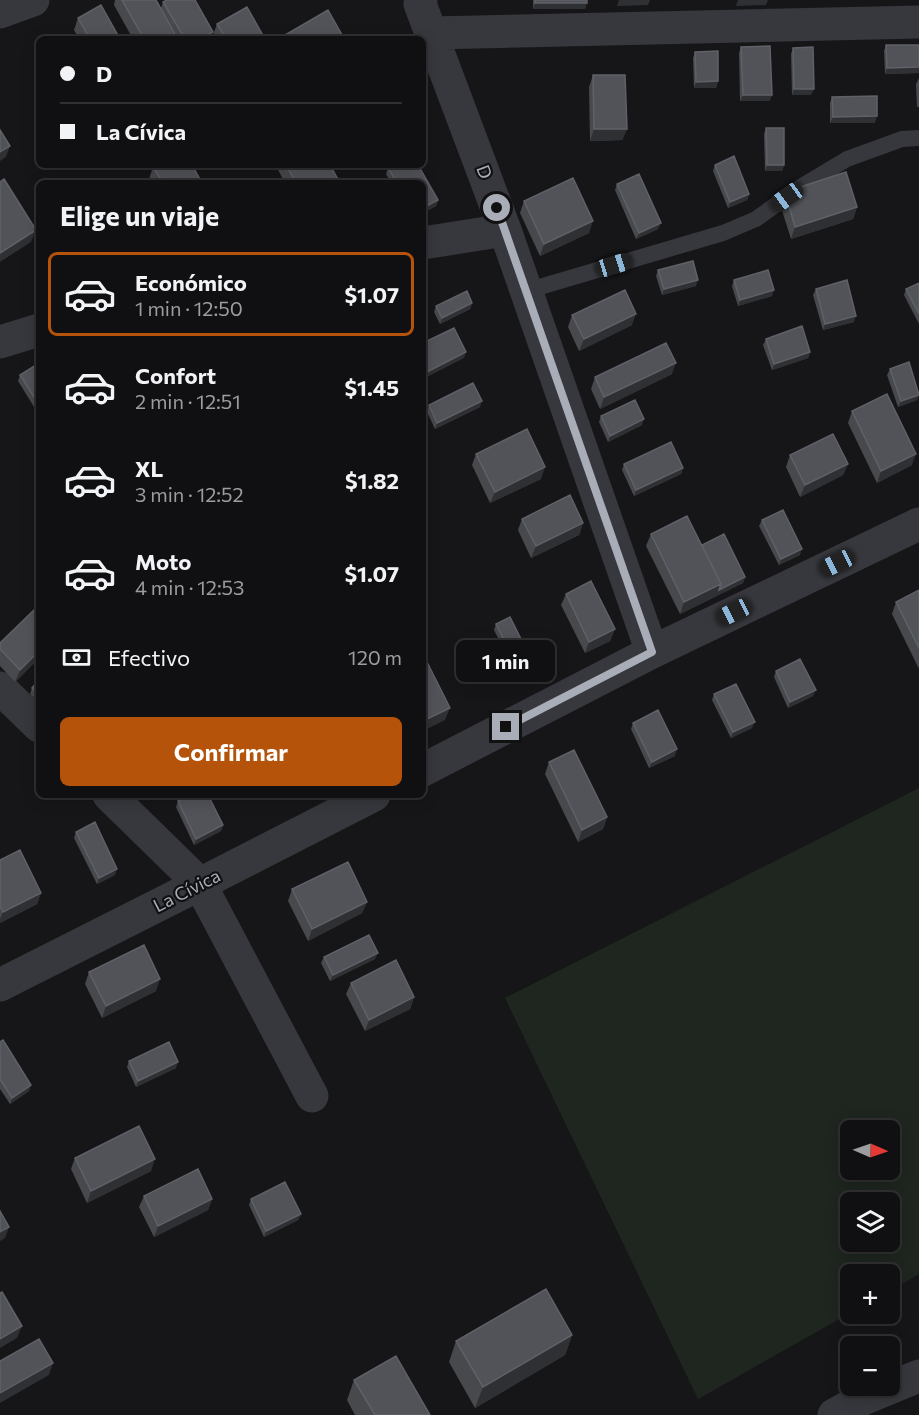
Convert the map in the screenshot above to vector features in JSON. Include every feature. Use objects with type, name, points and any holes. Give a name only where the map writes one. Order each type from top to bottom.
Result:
[{"type":"street","points":[[0,12],[33,0]]},
{"type":"street","name":"D","points":[[416,1],[432,33],[506,230],[652,652]]},
{"type":"street","points":[[432,33],[919,22]]},
{"type":"street","points":[[426,243],[506,230]]},
{"type":"street","points":[[0,342],[36,331]]},
{"type":"street","points":[[426,768],[652,652],[919,524]]},
{"type":"street","points":[[0,688],[36,723]]},
{"type":"street","points":[[112,798],[200,885],[312,1096]]},
{"type":"street","name":"La Cívica","points":[[0,985],[368,798]]},
{"type":"street","points":[[834,1415],[863,1399],[919,1376]]},
{"type":"lane","points":[[526,291],[723,233],[756,219],[802,186],[847,159],[902,139],[919,138]]},
{"type":"shaded area","points":[[919,788],[919,1274],[900,1285],[900,1264],[840,1264],[840,1319],[698,1399],[505,998]]},
{"type":"building","points":[[122,0],[156,0],[176,36],[142,36]]},
{"type":"building","points":[[195,0],[213,32],[206,36],[183,36],[163,2]]},
{"type":"building","points":[[535,0],[587,0],[587,3],[535,3]]},
{"type":"building","points":[[101,5],[118,36],[88,36],[78,18]]},
{"type":"building","points":[[247,7],[263,36],[224,36],[217,24]]},
{"type":"building","points":[[328,10],[342,35],[286,36]]},
{"type":"building","points":[[886,45],[919,45],[919,67],[887,68]]},
{"type":"building","points":[[770,46],[772,95],[743,95],[741,47]]},
{"type":"building","points":[[813,47],[814,89],[794,89],[793,48]]},
{"type":"building","points":[[718,51],[718,81],[696,82],[695,52]]},
{"type":"building","points":[[593,75],[625,75],[627,129],[594,129]]},
{"type":"building","points":[[877,96],[877,116],[833,117],[832,97]]},
{"type":"building","points":[[766,128],[784,128],[784,165],[767,165]]},
{"type":"building","points":[[0,130],[10,146],[0,152]]},
{"type":"building","points":[[734,156],[749,194],[730,202],[715,165]]},
{"type":"building","points":[[154,168],[194,168],[200,180],[161,180]]},
{"type":"building","points":[[288,168],[332,168],[338,180],[294,180]]},
{"type":"building","points":[[388,168],[420,168],[438,200],[426,206],[426,180],[395,180]]},
{"type":"building","points":[[846,172],[857,207],[795,227],[785,192]]},
{"type":"building","points":[[639,174],[661,223],[639,233],[617,184]]},
{"type":"building","points":[[573,178],[593,221],[544,244],[524,201]]},
{"type":"building","points":[[4,179],[36,230],[0,253],[0,182]]},
{"type":"building","points":[[693,261],[698,280],[664,289],[658,270]]},
{"type":"building","points":[[768,270],[774,290],[740,300],[734,280]]},
{"type":"building","points":[[847,280],[856,316],[825,324],[816,289]]},
{"type":"building","points":[[919,283],[919,314],[906,289]]},
{"type":"building","points":[[625,290],[636,314],[584,339],[572,315]]},
{"type":"building","points":[[467,291],[472,303],[442,318],[436,306]]},
{"type":"building","points":[[802,326],[810,352],[774,364],[766,339]]},
{"type":"building","points":[[454,328],[466,352],[426,372],[426,342]]},
{"type":"building","points":[[666,343],[676,363],[604,397],[595,377]]},
{"type":"building","points":[[909,362],[919,395],[901,401],[890,369]]},
{"type":"building","points":[[36,365],[36,400],[20,375]]},
{"type":"building","points":[[473,383],[482,401],[437,423],[429,405]]},
{"type":"building","points":[[887,394],[916,454],[881,471],[852,411]]},
{"type":"building","points":[[635,400],[644,419],[610,436],[601,416]]},
{"type":"building","points":[[527,429],[545,467],[495,492],[476,454]]},
{"type":"building","points":[[833,434],[848,464],[805,485],[790,455]]},
{"type":"building","points":[[671,442],[683,468],[636,490],[624,464]]},
{"type":"building","points":[[570,495],[583,523],[536,546],[522,519]]},
{"type":"building","points":[[783,510],[802,549],[781,559],[762,520]]},
{"type":"building","points":[[687,516],[721,584],[684,602],[651,534]]},
{"type":"building","points":[[724,534],[745,577],[719,590],[721,584],[702,545]]},
{"type":"building","points":[[591,581],[615,629],[589,642],[566,594]]},
{"type":"building","points":[[919,590],[919,648],[896,602]]},
{"type":"building","points":[[36,608],[36,654],[20,670],[0,649],[0,643]]},
{"type":"building","points":[[510,617],[531,659],[517,666],[496,624]]},
{"type":"building","points":[[800,659],[816,690],[790,702],[776,671]]},
{"type":"building","points":[[426,660],[450,708],[426,720]]},
{"type":"building","points":[[736,684],[755,722],[733,732],[714,694]]},
{"type":"building","points":[[658,710],[677,749],[652,762],[633,723]]},
{"type":"building","points":[[574,750],[607,817],[582,830],[549,762]]},
{"type":"building","points":[[184,798],[210,798],[223,825],[196,839],[178,801]]},
{"type":"building","points":[[95,822],[117,869],[99,878],[76,832]]},
{"type":"building","points":[[20,850],[41,893],[3,912],[0,906],[0,860]]},
{"type":"building","points":[[348,862],[367,902],[312,929],[292,889]]},
{"type":"building","points":[[369,935],[378,953],[333,975],[324,957]]},
{"type":"building","points":[[144,945],[160,979],[106,1006],[89,972]]},
{"type":"building","points":[[396,960],[414,997],[369,1020],[351,983]]},
{"type":"building","points":[[3,1040],[31,1085],[12,1098],[0,1079],[0,1042]]},
{"type":"building","points":[[169,1042],[178,1062],[138,1081],[129,1061]]},
{"type":"building","points":[[139,1126],[155,1159],[91,1191],[75,1158]]},
{"type":"building","points":[[198,1169],[212,1199],[158,1226],[144,1196]]},
{"type":"building","points":[[285,1182],[301,1214],[266,1231],[251,1199]]},
{"type":"building","points":[[0,1211],[9,1227],[0,1232]]},
{"type":"building","points":[[546,1289],[572,1335],[483,1387],[456,1341]]},
{"type":"building","points":[[2,1292],[22,1326],[0,1339],[0,1293]]},
{"type":"building","points":[[39,1339],[53,1363],[0,1393],[0,1361]]},
{"type":"building","points":[[396,1356],[430,1415],[375,1415],[354,1380]]},
{"type":"route","points":[[497,208],[652,652],[506,727]]}]
